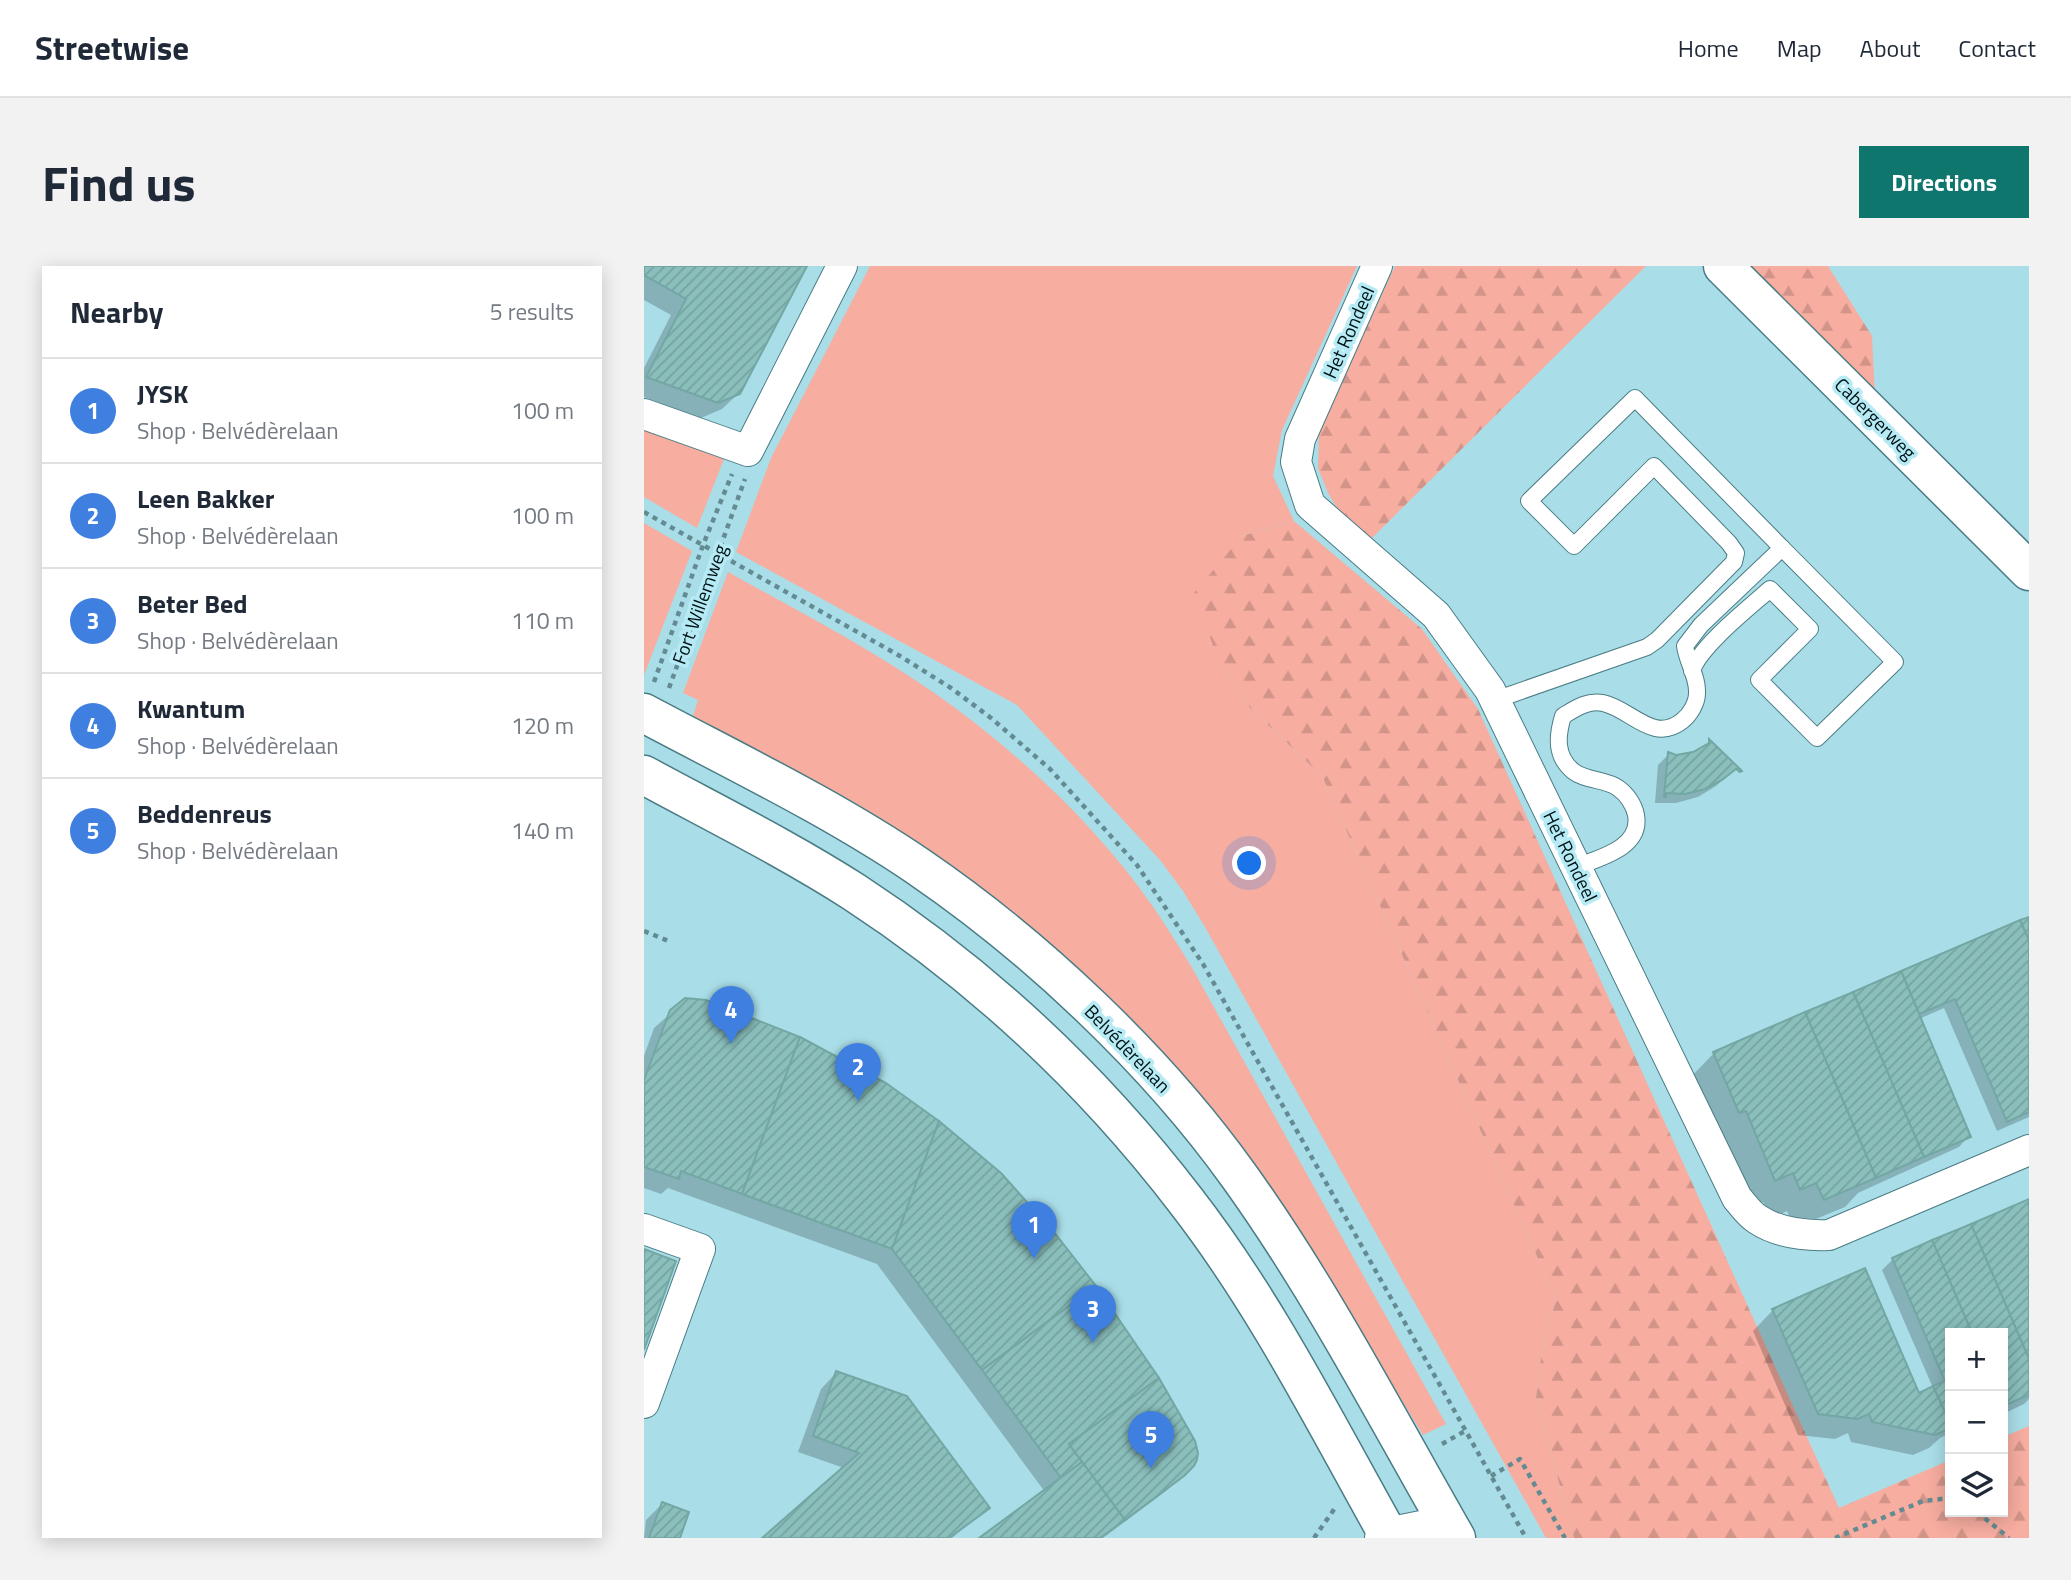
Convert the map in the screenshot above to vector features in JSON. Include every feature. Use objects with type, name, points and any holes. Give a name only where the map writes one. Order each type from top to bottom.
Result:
[{"type":"main road","name":"Cabergerweg","points":[[1723,266],[2029,571]]},
{"type":"main road","name":"Belvédèrelaan","points":[[651,706],[921,869],[1016,942],[1099,1016],[1164,1084],[1201,1128],[1266,1215],[1313,1289],[1445,1532]]},
{"type":"main road","points":[[644,775],[803,862],[864,899],[930,945],[989,992],[1057,1056],[1154,1161],[1217,1244],[1282,1346],[1386,1536]]},
{"type":"street","points":[[644,414],[748,451],[842,266]]},
{"type":"street","name":"Het Rondeel","points":[[1377,266],[1300,439],[1296,462],[1310,505],[1436,615],[1490,690],[1737,1198],[1756,1219],[1780,1229],[1803,1236],[1829,1235],[2029,1150]]},
{"type":"street","points":[[644,1229],[700,1250],[644,1403]]},
{"type":"street","points":[[1386,1536],[1445,1532]]},
{"type":"lane","points":[[1495,700],[1647,647],[1734,562],[1735,553],[1729,543],[1654,466],[1574,545],[1529,501],[1635,398],[1895,662],[1817,738],[1759,680],[1810,629],[1770,589],[1718,636],[1697,660],[1692,671]]},
{"type":"lane","points":[[1576,867],[1620,848],[1635,831],[1637,819],[1628,798],[1618,787],[1574,772],[1566,761],[1557,739],[1563,716],[1588,703],[1604,704],[1644,725],[1658,729],[1673,727],[1684,719],[1693,708],[1698,694],[1685,646],[1692,635],[1782,548]]},
{"type":"path","name":"Fort Willemweg","points":[[651,706],[703,545],[737,463],[748,451]]},
{"type":"path","name":"Fort Willemweg","points":[[651,706],[718,553],[749,470],[748,451]]},
{"type":"path","points":[[644,512],[900,656],[961,695],[1050,769],[1137,865],[1203,964],[1526,1538]]},
{"type":"path","points":[[644,931],[671,942]]},
{"type":"path","points":[[1491,1476],[1520,1459],[1565,1538]]},
{"type":"path","points":[[1835,1538],[1923,1501],[1945,1499]]},
{"type":"path","points":[[1984,1517],[2009,1538]]},
{"type":"green space","points":[[870,266],[1357,266],[1282,430],[1273,476],[1294,521],[1242,536],[1220,665],[1248,706],[1322,776],[1556,1299],[1542,1350],[1536,1398],[1574,1538],[1546,1538],[1205,927],[1160,860],[1017,705],[736,552],[771,458]]},
{"type":"green space","points":[[1395,266],[1646,266],[1369,541],[1340,513],[1328,493],[1318,468],[1319,431]]},
{"type":"green space","points":[[1743,266],[1828,266],[1872,336],[1875,397]]},
{"type":"green space","points":[[644,429],[724,459],[697,528],[644,497]]},
{"type":"green space","points":[[1294,521],[1422,629],[1478,709],[1839,1508],[1945,1462],[1945,1517],[2008,1517],[2008,1435],[2029,1426],[2029,1538],[1574,1538],[1536,1398],[1542,1350],[1556,1299],[1322,776],[1248,706],[1220,665],[1194,593],[1242,536]]},
{"type":"green space","points":[[644,523],[692,551],[644,675]]},
{"type":"green space","points":[[728,572],[881,658],[962,713],[1023,762],[1106,846],[1154,908],[1191,966],[1446,1424],[1423,1435],[1319,1266],[1198,1099],[692,719],[698,700],[683,693]]},
{"type":"building","points":[[644,266],[807,266],[740,394],[718,403],[646,377],[686,299],[644,275]]},
{"type":"building","points":[[1709,739],[1742,771],[1736,769],[1705,789],[1685,794],[1666,793],[1664,797],[1668,752],[1676,755],[1693,752],[1709,743]]},
{"type":"building","points":[[2029,917],[2029,941],[2020,920]]},
{"type":"building","points":[[2020,920],[2029,941],[2029,1112],[2007,1122],[1955,999],[1919,1014],[1901,971]]},
{"type":"building","points":[[1901,971],[1971,1137],[1924,1157],[1853,992]]},
{"type":"building","points":[[1853,992],[1924,1157],[1876,1178],[1805,1012]]},
{"type":"building","points":[[685,998],[706,1000],[800,1037],[742,1194],[681,1171],[679,1179],[644,1167],[644,1080],[670,1010]]},
{"type":"building","points":[[1805,1012],[1876,1178],[1824,1200],[1816,1183],[1800,1190],[1793,1173],[1775,1181],[1746,1111],[1739,1113],[1713,1052]]},
{"type":"building","points":[[800,1037],[886,1083],[939,1121],[892,1249],[742,1194]]},
{"type":"building","points":[[939,1121],[1001,1173],[1057,1236],[1096,1286],[982,1370],[892,1249]]},
{"type":"building","points":[[2029,1199],[2029,1359],[1971,1224]]},
{"type":"building","points":[[1971,1224],[2029,1359],[2029,1395],[2008,1404],[2008,1328],[1970,1328],[1932,1240]]},
{"type":"building","points":[[1932,1240],[1970,1328],[1945,1328],[1945,1381],[1892,1258]]},
{"type":"building","points":[[644,1249],[676,1261],[644,1350]]},
{"type":"building","points":[[1865,1268],[1919,1393],[1933,1386],[1945,1412],[1945,1430],[1935,1435],[1872,1422],[1869,1414],[1857,1419],[1818,1414],[1772,1309]]},
{"type":"building","points":[[1096,1286],[1159,1378],[1069,1444],[1082,1462],[1061,1478],[982,1370]]},
{"type":"building","points":[[836,1371],[907,1396],[990,1508],[949,1538],[762,1538],[859,1453],[813,1436]]},
{"type":"building","points":[[1159,1378],[1195,1441],[1197,1460],[1184,1476],[1125,1520],[1069,1444]]},
{"type":"building","points":[[1945,1381],[1945,1412],[1933,1386]]},
{"type":"building","points":[[1082,1462],[1125,1520],[1100,1538],[979,1538]]},
{"type":"building","points":[[662,1502],[689,1512],[680,1538],[649,1538]]},
{"type":"place","name":"Kwantum","points":[[731,1044]]},
{"type":"place","name":"Leen Bakker","points":[[858,1101]]},
{"type":"place","name":"JYSK","points":[[1034,1259]]},
{"type":"place","name":"Beter Bed","points":[[1093,1343]]},
{"type":"place","name":"Beddenreus","points":[[1151,1469]]}]
